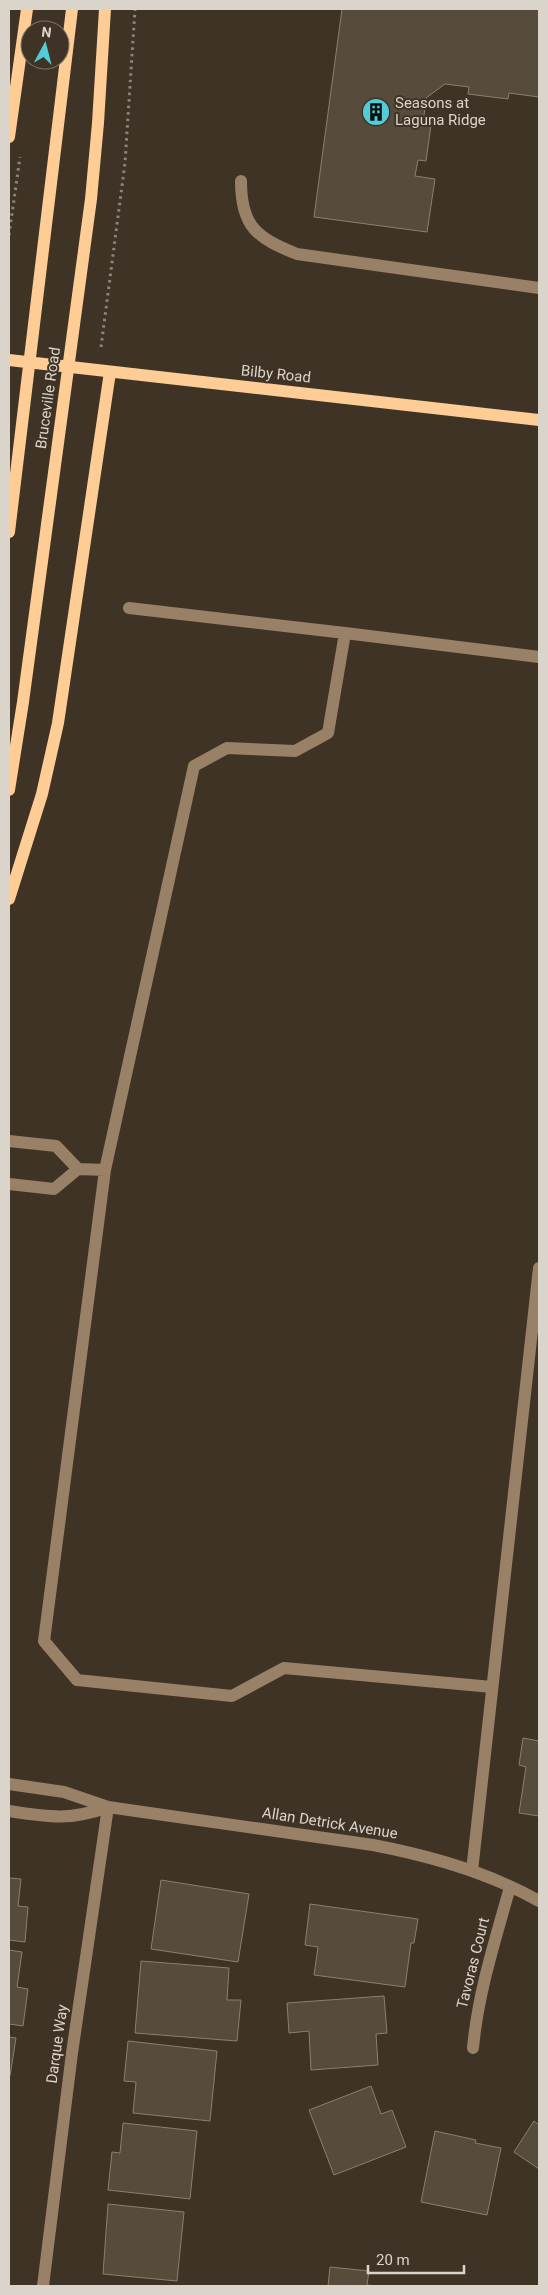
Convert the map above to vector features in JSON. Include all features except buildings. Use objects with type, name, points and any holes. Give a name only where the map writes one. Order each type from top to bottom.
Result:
[{"type":"main road","points":[[9,137],[27,9]]},
{"type":"main road","name":"Bruceville Road","points":[[9,532],[72,9]]},
{"type":"main road","name":"Bruceville Road","points":[[9,790],[92,189],[105,9]]},
{"type":"main road","name":"Bilby Road","points":[[9,360],[539,420]]},
{"type":"main road","points":[[9,899],[42,794],[58,722],[110,372]]},
{"type":"street","points":[[241,181],[241,204],[250,224],[271,244],[297,254],[539,288]]},
{"type":"street","points":[[129,608],[539,657]]},
{"type":"street","points":[[345,633],[328,733],[295,751],[226,748],[194,766],[105,1170],[44,1641],[76,1680],[232,1696],[284,1668],[492,1687]]},
{"type":"street","points":[[9,1141],[56,1146],[78,1169]]},
{"type":"street","points":[[9,1184],[54,1190],[78,1169],[105,1170]]},
{"type":"street","points":[[472,1871],[539,1268]]},
{"type":"street","name":"Allan Detrick Avenue","points":[[9,1784],[64,1792],[108,1807],[373,1845],[409,1852],[472,1871],[539,1901]]},
{"type":"street","name":"Allan Detrick Avenue","points":[[9,1811],[63,1818],[80,1816],[108,1807]]},
{"type":"street","name":"Darque Way","points":[[43,2286],[72,2053],[108,1807]]},
{"type":"street","name":"Tavoras Court","points":[[473,2048],[476,2016],[482,1985],[510,1887]]},
{"type":"place","name":"Seasons at Laguna Ridge","points":[[376,112]]}]
